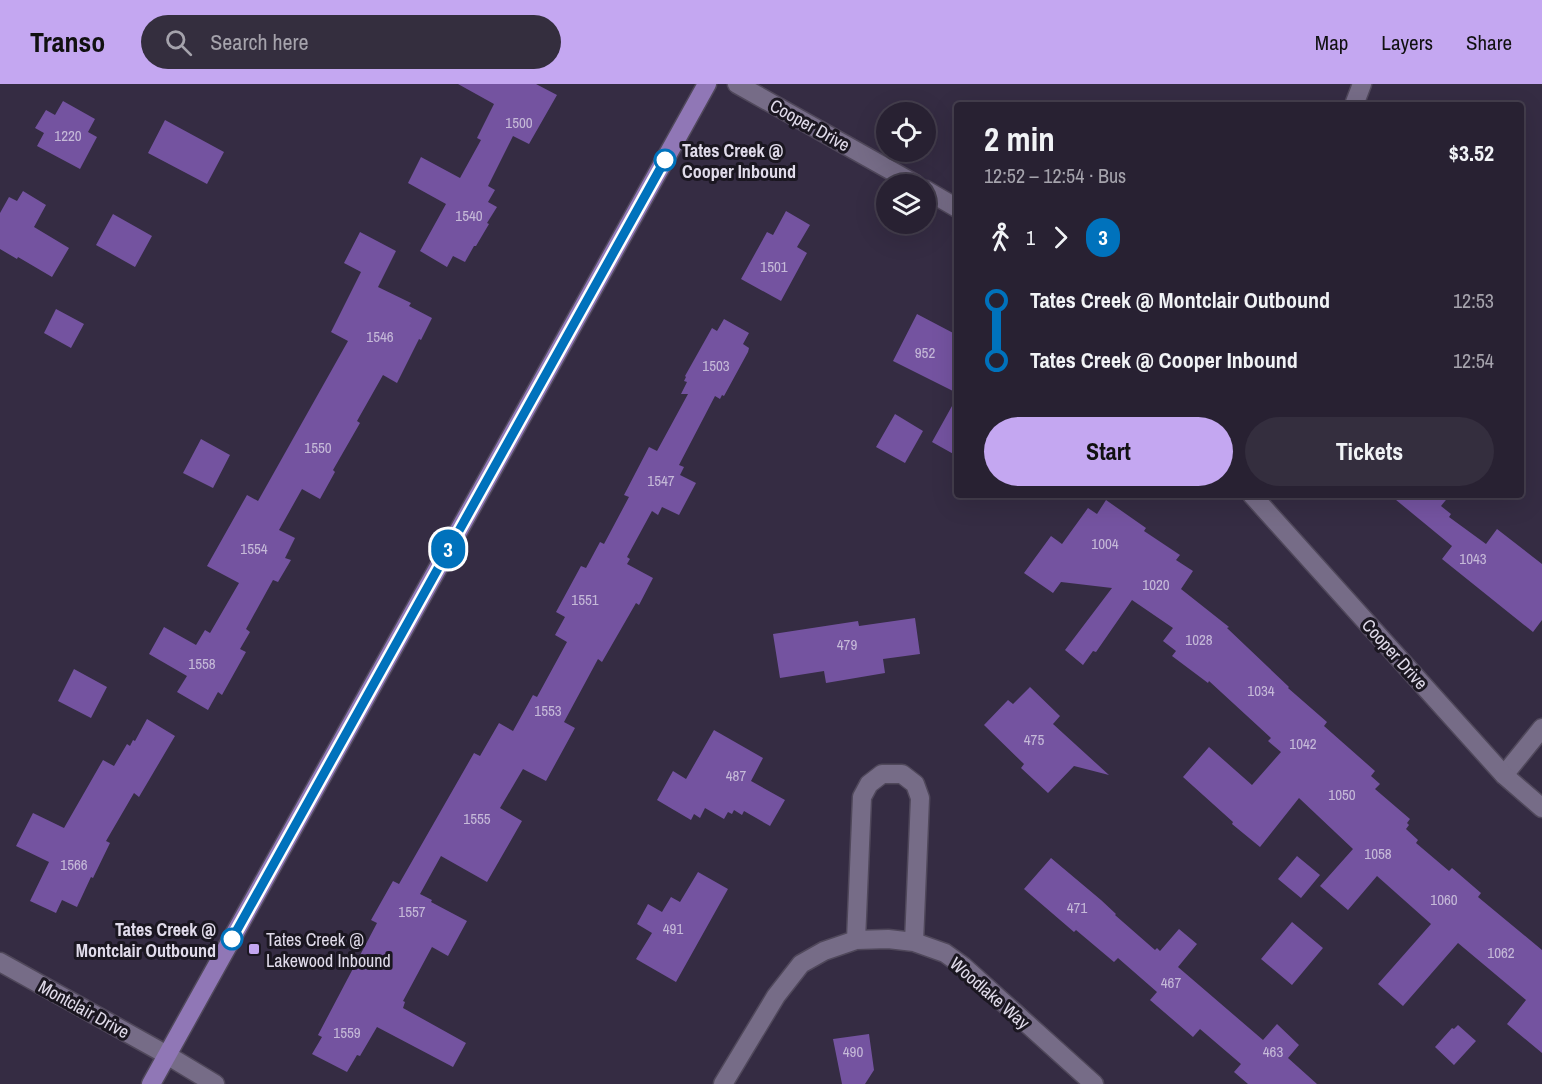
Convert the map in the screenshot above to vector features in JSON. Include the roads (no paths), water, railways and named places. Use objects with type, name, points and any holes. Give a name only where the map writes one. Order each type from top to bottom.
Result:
[{"type":"main road","points":[[151,1084],[707,84]]},
{"type":"street","name":"Cooper Drive","points":[[736,84],[897,174]]},
{"type":"street","points":[[1355,102],[1362,84]]},
{"type":"street","points":[[936,196],[954,206]]},
{"type":"street","name":"Cooper Drive","points":[[1255,498],[1504,775],[1542,808]]},
{"type":"street","points":[[1504,775],[1542,728]]},
{"type":"street","points":[[856,940],[862,797],[869,784],[882,774],[902,774],[915,784],[920,798],[914,942]]},
{"type":"street","name":"Woodlake Way","points":[[723,1084],[776,996],[801,964],[824,951],[856,940],[888,939],[914,942],[945,953],[963,966],[1094,1084]]},
{"type":"street","name":"Montclair Drive","points":[[0,962],[215,1084]]},
{"type":"place","name":"Tates Creek @ Cooper Inbound","points":[[665,160]]},
{"type":"place","name":"Tates Creek @ Montclair Outbound","points":[[232,939]]},
{"type":"place","name":"Tates Creek @ Lakewood Inbound","points":[[254,949]]}]
